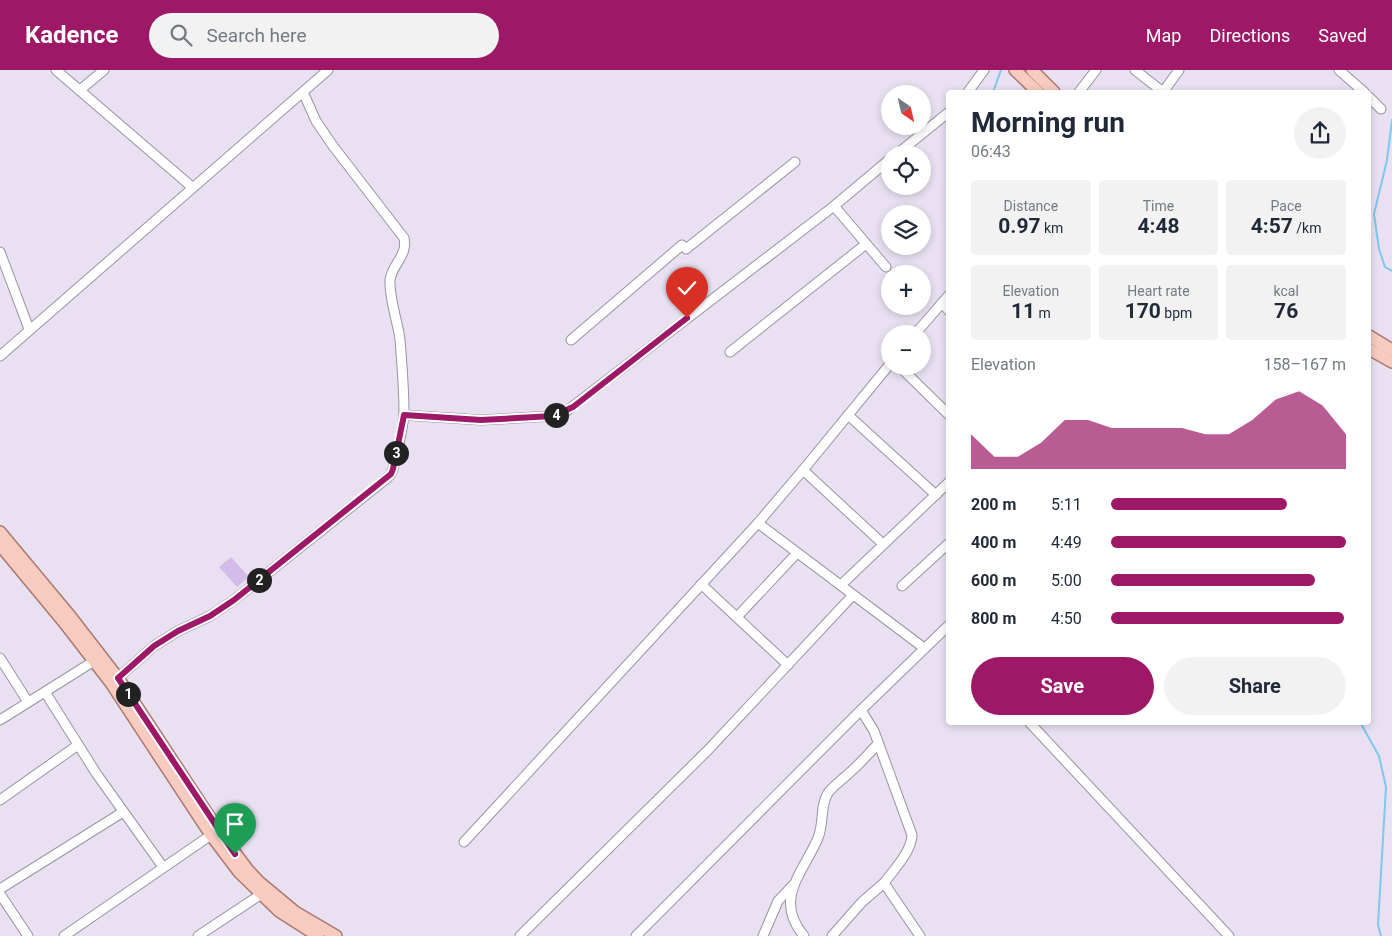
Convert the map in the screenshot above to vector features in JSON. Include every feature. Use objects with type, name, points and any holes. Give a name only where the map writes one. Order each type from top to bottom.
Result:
[{"type":"main road","points":[[1015,70],[1036,90]]},
{"type":"main road","points":[[1032,70],[1052,90]]},
{"type":"main road","points":[[1371,337],[1392,350]]},
{"type":"main road","points":[[1371,350],[1392,362]]},
{"type":"main road","points":[[0,532],[70,616],[118,678],[218,830],[247,869],[288,907],[336,936]]},
{"type":"main road","points":[[0,545],[94,661],[148,738],[211,834],[239,872],[260,895],[279,911],[318,936]]},
{"type":"street","points":[[56,70],[192,188]]},
{"type":"street","points":[[80,90],[104,70]]},
{"type":"street","points":[[0,356],[328,70]]},
{"type":"street","points":[[969,90],[984,70]]},
{"type":"street","points":[[1081,90],[1096,70]]},
{"type":"street","points":[[1135,70],[1160,90]]},
{"type":"street","points":[[1164,90],[1179,70]]},
{"type":"street","points":[[1338,70],[1362,90]]},
{"type":"street","points":[[118,678],[154,646],[178,631],[210,616],[234,600],[391,474],[393,469],[404,415],[400,338],[390,282],[394,268],[404,254],[404,238],[327,137],[316,121],[303,92]]},
{"type":"street","points":[[1371,99],[1382,109]]},
{"type":"street","points":[[908,145],[946,114]]},
{"type":"street","points":[[571,340],[684,247],[795,162]]},
{"type":"street","points":[[404,415],[481,420],[553,416],[564,412],[834,206],[881,167]]},
{"type":"street","points":[[834,206],[884,265]]},
{"type":"street","points":[[730,352],[866,244]]},
{"type":"street","points":[[0,252],[30,329]]},
{"type":"street","points":[[924,325],[946,299]]},
{"type":"street","points":[[942,304],[946,308]]},
{"type":"street","points":[[464,842],[758,523],[881,375]]},
{"type":"street","points":[[909,375],[946,412]]},
{"type":"street","points":[[848,415],[936,495]]},
{"type":"street","points":[[803,470],[883,544]]},
{"type":"street","points":[[841,585],[946,485]]},
{"type":"street","points":[[758,523],[924,648]]},
{"type":"street","points":[[902,586],[946,547]]},
{"type":"street","points":[[737,617],[797,552]]},
{"type":"street","points":[[701,584],[788,664]]},
{"type":"street","points":[[520,936],[709,749],[853,594]]},
{"type":"street","points":[[636,936],[924,648],[946,632]]},
{"type":"street","points":[[0,658],[28,702]]},
{"type":"street","points":[[0,720],[94,661]]},
{"type":"street","points":[[45,692],[123,812],[163,867]]},
{"type":"street","points":[[832,936],[862,902],[884,883],[911,843],[912,835],[878,744],[870,724],[861,710]]},
{"type":"street","points":[[1032,725],[1229,936]]},
{"type":"street","points":[[804,936],[793,920],[790,901],[794,885],[818,838],[829,792],[878,744]]},
{"type":"street","points":[[0,800],[78,745]]},
{"type":"street","points":[[0,889],[123,812]]},
{"type":"street","points":[[64,936],[211,834]]},
{"type":"street","points":[[884,883],[920,936]]},
{"type":"street","points":[[763,936],[778,901],[794,885]]},
{"type":"street","points":[[0,894],[28,936]]},
{"type":"street","points":[[198,936],[260,895]]},
{"type":"shaded area","points":[[231,557],[249,577],[237,587],[219,567]]},
{"type":"waterway","points":[[994,90],[1001,70]]},
{"type":"waterway","points":[[1392,120],[1387,160],[1374,214],[1379,249],[1385,267],[1392,271]]},
{"type":"waterway","points":[[1362,725],[1379,756],[1386,787],[1378,925],[1381,936]]},
{"type":"route","points":[[235,854],[118,678],[154,646],[178,631],[210,616],[234,600],[391,474],[404,415],[449,416],[481,420],[553,416],[573,407],[687,318]]}]
